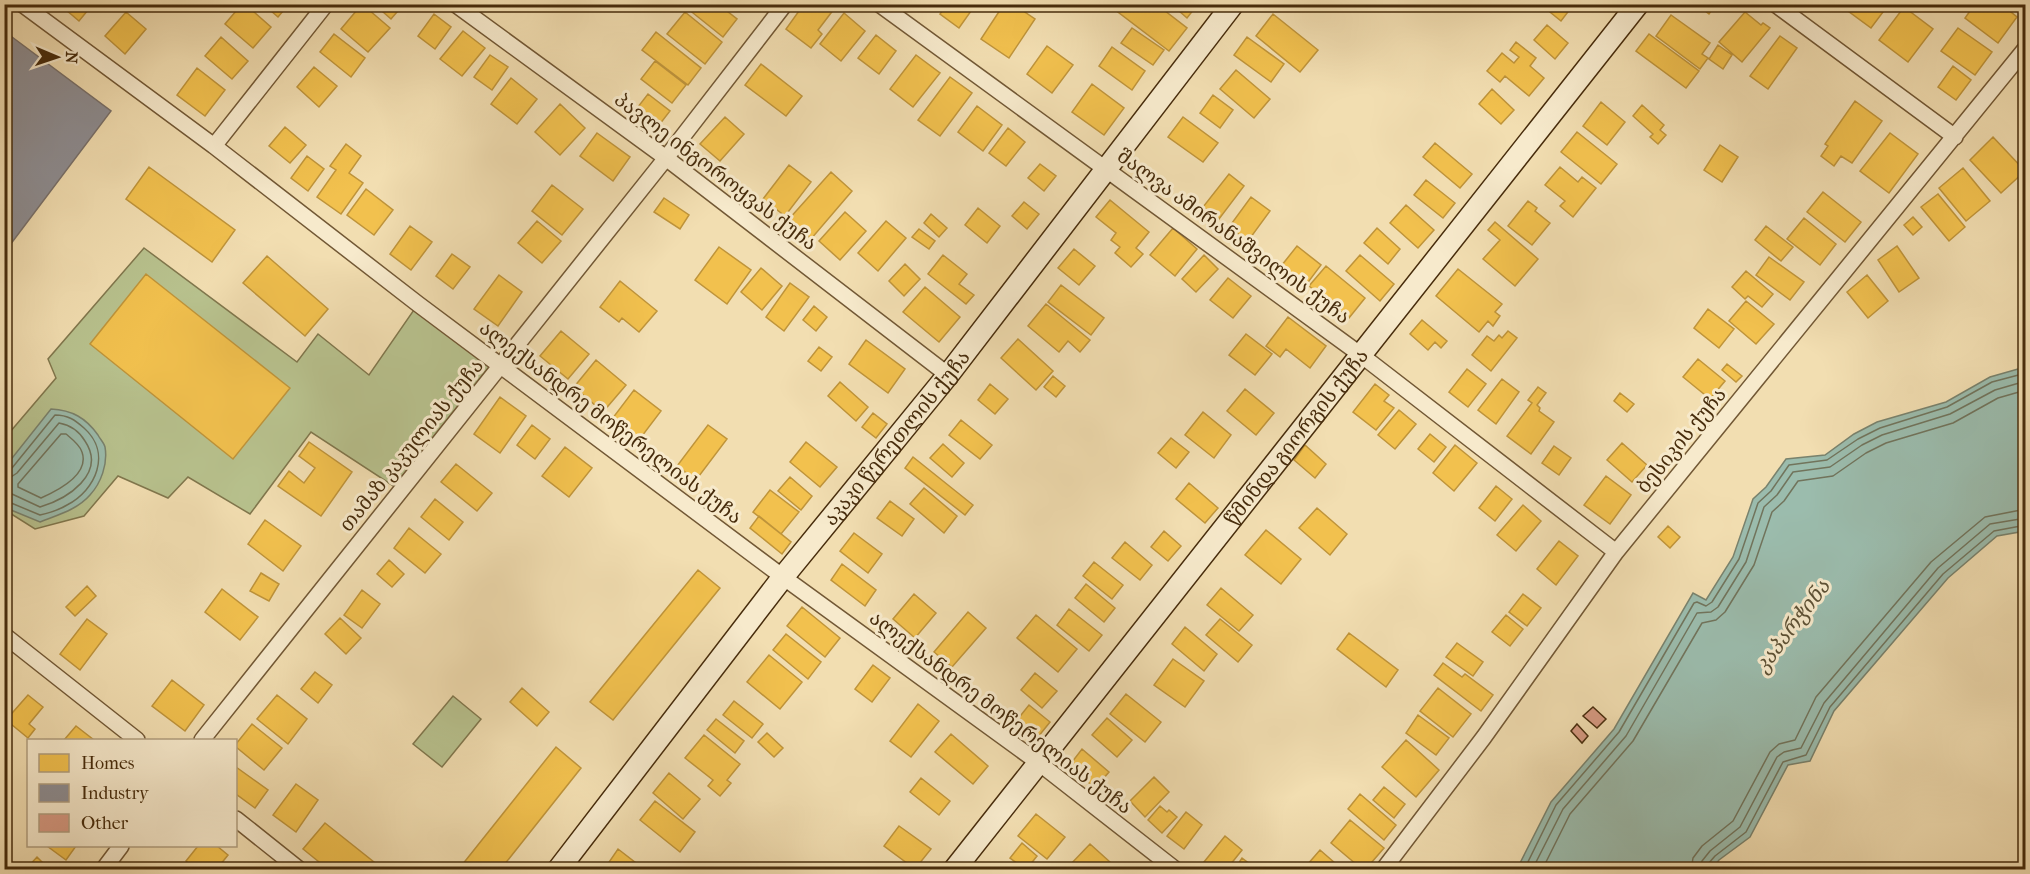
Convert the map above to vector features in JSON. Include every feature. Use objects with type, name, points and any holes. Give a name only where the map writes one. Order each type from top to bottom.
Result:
[{"type":"main road","name":"აკაკი წერეთლის ქუჩა","points":[[558,870],[783,577],[948,375],[1233,4]]},
{"type":"main road","name":"წმინდა გიორგის ქუჩა","points":[[954,870],[1638,4]]},
{"type":"street","name":"ალექსანდრე მოწერელიას ქუჩა","points":[[22,4],[214,146],[501,366],[783,577],[1039,764],[1176,870]]},
{"type":"street","points":[[214,146],[326,4]]},
{"type":"street","name":"პავლე ინგოროყვას ქუჩა","points":[[455,4],[666,158],[948,375]]},
{"type":"street","name":"თამაზ კაკულიას ქუჩა","points":[[204,739],[666,158],[785,4]]},
{"type":"street","name":"შალვა ამირანაშვილის ქუჩა","points":[[879,4],[1361,355],[1616,552]]},
{"type":"street","points":[[1775,4],[1955,137]]},
{"type":"street","name":"ბესიკის ქუჩა","points":[[1383,870],[1484,737],[1616,552],[2025,48]]},
{"type":"street","points":[[4,635],[134,739]]},
{"type":"street","points":[[237,820],[300,870]]},
{"type":"street","points":[[103,870],[120,847]]},
{"type":"green space","points":[[144,248],[297,362],[318,334],[369,375],[418,304],[501,366],[401,491],[311,432],[250,514],[188,477],[168,498],[118,476],[84,516],[35,529],[5,510],[4,439],[56,378],[48,359]]},
{"type":"green space","points":[[453,696],[481,719],[442,767],[413,744]]},
{"type":"water","name":"კაპარჭინა","points":[[2025,367],[2025,531],[1997,536],[1948,578],[1834,711],[1810,761],[1788,765],[1750,837],[1719,860],[1712,869],[1517,869],[1551,802],[1614,729],[1693,593],[1706,600],[1733,557],[1753,499],[1766,487],[1786,459],[1825,455],[1854,434],[1877,422],[1946,402],[1990,377]]},
{"type":"water","points":[[51,409],[72,413],[89,424],[98,435],[106,453],[103,473],[90,495],[79,505],[40,522],[11,510],[5,504],[5,467]]},
{"type":"building: Homes","points":[[59,4],[93,4],[79,21]]},
{"type":"building: Homes","points":[[242,4],[245,4],[271,27],[253,48],[225,24]]},
{"type":"building: Homes","points":[[263,4],[289,4],[278,17]]},
{"type":"building: Homes","points":[[362,4],[390,28],[368,52],[341,29]]},
{"type":"building: Homes","points":[[374,4],[404,4],[391,19]]},
{"type":"building: Homes","points":[[692,4],[718,4],[737,19],[723,37],[688,9]]},
{"type":"building: Homes","points":[[804,4],[828,4],[834,9],[818,30],[822,34],[811,48],[786,29]]},
{"type":"building: Homes","points":[[947,4],[976,4],[959,28],[940,14]]},
{"type":"building: Homes","points":[[1004,4],[1013,4],[1035,19],[1009,58],[981,39]]},
{"type":"building: Homes","points":[[1111,4],[1156,4],[1187,28],[1169,51],[1110,6]]},
{"type":"building: Homes","points":[[1171,4],[1198,4],[1187,18]]},
{"type":"building: Homes","points":[[1540,4],[1566,4],[1571,8],[1561,21]]},
{"type":"building: Homes","points":[[1696,4],[1716,4],[1709,14]]},
{"type":"building: Homes","points":[[1853,4],[1889,4],[1871,28],[1848,11]]},
{"type":"building: Homes","points":[[1975,4],[2001,4],[2017,17],[1998,43],[1965,18]]},
{"type":"building: Homes","points":[[1904,7],[1933,29],[1908,62],[1879,40]]},
{"type":"building: Homes","points":[[126,12],[146,29],[125,54],[105,36]]},
{"type":"building: Homes","points":[[685,12],[722,42],[705,64],[667,34]]},
{"type":"building: Homes","points":[[1745,12],[1761,25],[1763,23],[1770,28],[1742,62],[1719,42]]},
{"type":"building: Homes","points":[[844,13],[865,31],[841,61],[820,44]]},
{"type":"building: Homes","points":[[434,14],[451,27],[435,49],[418,36]]},
{"type":"building: Homes","points":[[1273,14],[1318,50],[1300,72],[1256,36]]},
{"type":"building: Homes","points":[[1671,15],[1710,43],[1702,54],[1708,58],[1700,69],[1656,36]]},
{"type":"building: Homes","points":[[1547,25],[1568,43],[1555,59],[1534,40]]},
{"type":"building: Homes","points":[[1132,28],[1164,50],[1153,65],[1121,43]]},
{"type":"building: Homes","points":[[1958,28],[1992,52],[1975,75],[1941,51]]},
{"type":"building: Homes","points":[[463,31],[485,48],[462,76],[440,59]]},
{"type":"building: Homes","points":[[656,32],[701,68],[688,85],[642,50]]},
{"type":"building: Homes","points":[[334,34],[365,58],[351,77],[320,52]]},
{"type":"building: Homes","points":[[1649,34],[1699,71],[1686,88],[1636,51]]},
{"type":"building: Homes","points":[[876,35],[896,51],[879,74],[858,58]]},
{"type":"building: Homes","points":[[1780,36],[1797,48],[1768,89],[1750,76]]},
{"type":"building: Homes","points":[[221,37],[248,61],[232,79],[205,56]]},
{"type":"building: Homes","points":[[1247,37],[1284,64],[1271,82],[1234,55]]},
{"type":"building: Homes","points":[[1516,42],[1536,58],[1530,66],[1544,78],[1529,96],[1505,76],[1500,82],[1487,71],[1502,53],[1514,63],[1519,57],[1510,50]]},
{"type":"building: Homes","points":[[1718,45],[1732,55],[1723,69],[1709,59]]},
{"type":"building: Homes","points":[[1047,46],[1073,65],[1052,93],[1027,74]]},
{"type":"building: Homes","points":[[1112,47],[1145,71],[1132,90],[1099,66]]},
{"type":"building: Homes","points":[[490,55],[508,67],[492,90],[474,77]]},
{"type":"building: Homes","points":[[916,55],[940,73],[913,107],[890,89]]},
{"type":"building: Homes","points":[[655,61],[686,85],[672,103],[641,79]]},
{"type":"building: Homes","points":[[761,64],[802,96],[786,116],[745,85]]},
{"type":"building: Homes","points":[[1953,66],[1971,80],[1956,100],[1938,87]]},
{"type":"building: Homes","points":[[314,67],[337,86],[319,107],[297,87]]},
{"type":"building: Homes","points":[[197,68],[225,90],[205,116],[177,95]]},
{"type":"building: Homes","points":[[1236,70],[1270,99],[1254,118],[1220,89]]},
{"type":"building: Homes","points":[[950,77],[972,93],[940,136],[918,120]]},
{"type":"building: Homes","points":[[511,78],[537,99],[517,124],[491,104]]},
{"type":"building: Homes","points":[[1092,84],[1124,108],[1104,135],[1072,112]]},
{"type":"building: Homes","points":[[1492,89],[1514,110],[1501,124],[1479,104]]},
{"type":"building: Homes","points":[[648,94],[670,111],[656,129],[634,112]]},
{"type":"building: Homes","points":[[1213,95],[1233,110],[1220,128],[1200,113]]},
{"type":"building: Homes","points":[[1855,101],[1882,121],[1852,163],[1841,156],[1834,166],[1821,156],[1828,146],[1825,144]]},
{"type":"building: Homes","points":[[1601,102],[1625,122],[1607,145],[1583,126]]},
{"type":"building: Homes","points":[[560,104],[585,128],[560,155],[535,132]]},
{"type":"building: Homes","points":[[1642,105],[1664,125],[1660,130],[1666,135],[1658,144],[1650,137],[1653,134],[1633,116]]},
{"type":"building: Homes","points":[[977,106],[1002,125],[983,151],[958,132]]},
{"type":"building: Homes","points":[[725,117],[744,134],[720,161],[700,144]]},
{"type":"building: Homes","points":[[1183,117],[1218,143],[1203,162],[1168,137]]},
{"type":"building: Homes","points":[[285,127],[306,145],[290,163],[269,146]]},
{"type":"building: Homes","points":[[1008,128],[1025,142],[1006,166],[989,153]]},
{"type":"building: Homes","points":[[1577,132],[1617,164],[1601,184],[1561,152]]},
{"type":"building: Homes","points":[[597,133],[630,157],[613,181],[580,156]]},
{"type":"building: Homes","points":[[1890,133],[1918,154],[1889,193],[1860,171]]},
{"type":"building: Homes","points":[[1993,137],[2025,171],[2001,193],[1970,160]]},
{"type":"building: Homes","points":[[1435,143],[1472,174],[1460,188],[1423,157]]},
{"type":"building: Homes","points":[[346,144],[361,156],[349,173],[363,183],[341,214],[317,197],[336,170],[330,166]]},
{"type":"building: Homes","points":[[1720,145],[1738,157],[1722,182],[1704,170]]},
{"type":"building: Homes","points":[[307,156],[324,169],[308,191],[291,178]]},
{"type":"building: Homes","points":[[1040,164],[1056,176],[1044,191],[1028,178]]},
{"type":"building: Homes","points":[[789,165],[811,182],[785,216],[763,199]]},
{"type":"building: Homes","points":[[149,167],[235,230],[212,262],[126,199]]},
{"type":"building: Homes","points":[[1560,167],[1578,182],[1582,177],[1596,188],[1573,217],[1560,206],[1565,201],[1545,185]]},
{"type":"building: Homes","points":[[1963,168],[1990,201],[1966,221],[1939,188]]},
{"type":"building: Homes","points":[[831,172],[852,191],[811,239],[789,219]]},
{"type":"building: Homes","points":[[1229,174],[1244,186],[1219,219],[1203,207]]},
{"type":"building: Homes","points":[[1426,180],[1455,203],[1443,218],[1414,195]]},
{"type":"building: Homes","points":[[552,185],[583,209],[562,235],[532,211]]},
{"type":"building: Homes","points":[[366,189],[393,210],[374,235],[347,215]]},
{"type":"building: Homes","points":[[1823,192],[1861,222],[1845,242],[1807,212]]},
{"type":"building: Homes","points":[[1938,194],[1965,227],[1949,241],[1921,207]]},
{"type":"building: Homes","points":[[1251,197],[1270,211],[1248,241],[1229,227]]},
{"type":"building: Homes","points":[[664,198],[689,215],[680,229],[654,212]]},
{"type":"building: Homes","points":[[1110,200],[1149,232],[1136,248],[1143,254],[1131,267],[1115,253],[1120,247],[1111,240],[1116,233],[1096,217]]},
{"type":"building: Homes","points":[[1528,201],[1537,208],[1535,211],[1550,223],[1532,245],[1508,226]]},
{"type":"building: Homes","points":[[1024,202],[1039,214],[1027,229],[1012,216]]},
{"type":"building: Homes","points":[[1406,205],[1434,230],[1418,248],[1390,223]]},
{"type":"building: Homes","points":[[978,208],[1000,226],[987,243],[965,225]]},
{"type":"building: Homes","points":[[845,212],[866,231],[840,260],[819,241]]},
{"type":"building: Homes","points":[[931,214],[947,228],[939,237],[924,223]]},
{"type":"building: Homes","points":[[1913,217],[1922,227],[1913,235],[1904,225]]},
{"type":"building: Homes","points":[[1804,218],[1836,244],[1820,265],[1787,239]]},
{"type":"building: Homes","points":[[537,221],[561,241],[542,263],[518,243]]},
{"type":"building: Homes","points":[[886,221],[906,238],[878,271],[858,253]]},
{"type":"building: Homes","points":[[1495,222],[1538,259],[1515,286],[1483,259],[1500,240],[1488,230]]},
{"type":"building: Homes","points":[[410,226],[432,242],[411,270],[390,254]]},
{"type":"building: Homes","points":[[1766,226],[1793,247],[1781,261],[1755,240]]},
{"type":"building: Homes","points":[[1173,228],[1197,249],[1175,276],[1150,255]]},
{"type":"building: Homes","points":[[1377,228],[1400,249],[1388,264],[1364,243]]},
{"type":"building: Homes","points":[[919,229],[935,241],[929,249],[912,237]]},
{"type":"building: Homes","points":[[1297,246],[1321,265],[1306,285],[1282,265]]},
{"type":"building: Homes","points":[[1897,246],[1919,278],[1899,292],[1878,260]]},
{"type":"building: Homes","points":[[719,247],[751,270],[727,304],[695,280]]},
{"type":"building: Homes","points":[[1074,249],[1095,266],[1079,285],[1058,268]]},
{"type":"building: Homes","points":[[452,254],[470,267],[453,289],[436,276]]},
{"type":"building: Homes","points":[[943,255],[967,274],[959,284],[974,295],[966,304],[928,274]]},
{"type":"building: Homes","points":[[1204,255],[1218,269],[1196,292],[1182,279]]},
{"type":"building: Homes","points":[[1360,255],[1394,284],[1380,301],[1346,271]]},
{"type":"building: Homes","points":[[267,256],[328,309],[305,336],[243,283]]},
{"type":"building: Homes","points":[[1769,257],[1804,282],[1790,300],[1756,275]]},
{"type":"building: Homes","points":[[905,264],[920,279],[904,296],[889,281]]},
{"type":"building: Homes","points":[[1326,266],[1365,298],[1349,318],[1309,286]]},
{"type":"building: Homes","points":[[761,268],[782,286],[762,310],[741,292]]},
{"type":"building: Homes","points":[[1458,269],[1502,304],[1495,312],[1500,316],[1493,326],[1488,321],[1479,332],[1436,296]]},
{"type":"building: Homes","points":[[1746,271],[1773,294],[1762,307],[1748,296],[1745,299],[1732,287]]},
{"type":"building: Homes","points":[[146,274],[290,388],[233,459],[90,344]]},
{"type":"building: Homes","points":[[499,275],[522,292],[498,326],[474,309]]},
{"type":"building: Homes","points":[[1867,275],[1888,301],[1868,318],[1847,292]]},
{"type":"building: Homes","points":[[1228,278],[1251,296],[1233,318],[1210,300]]},
{"type":"building: Homes","points":[[620,281],[657,311],[639,332],[622,318],[619,322],[600,307]]},
{"type":"building: Homes","points":[[790,283],[809,297],[784,331],[766,317]]},
{"type":"building: Homes","points":[[1061,285],[1104,318],[1091,335],[1048,302]]},
{"type":"building: Homes","points":[[925,287],[960,317],[939,342],[903,312]]},
{"type":"building: Homes","points":[[1746,301],[1774,324],[1756,344],[1729,321]]},
{"type":"building: Homes","points":[[1046,304],[1090,340],[1080,352],[1068,341],[1059,352],[1028,326]]},
{"type":"building: Homes","points":[[814,306],[827,317],[816,331],[803,320]]},
{"type":"building: Homes","points":[[1708,309],[1734,329],[1719,348],[1694,328]]},
{"type":"building: Homes","points":[[1288,317],[1326,346],[1310,368],[1286,349],[1280,357],[1266,346]]},
{"type":"building: Homes","points":[[1422,320],[1447,341],[1441,348],[1435,342],[1428,350],[1410,334]]},
{"type":"building: Homes","points":[[561,331],[589,354],[568,379],[540,356]]},
{"type":"building: Homes","points":[[1508,331],[1517,338],[1491,371],[1472,355],[1487,336],[1494,341],[1499,335],[1502,338]]},
{"type":"building: Homes","points":[[1246,334],[1272,354],[1255,375],[1229,355]]},
{"type":"building: Homes","points":[[1018,339],[1053,371],[1036,390],[1001,358]]},
{"type":"building: Homes","points":[[866,340],[905,369],[888,393],[849,364]]},
{"type":"building: Homes","points":[[819,347],[832,357],[821,371],[808,361]]},
{"type":"building: Homes","points":[[1698,359],[1725,381],[1710,399],[1683,377]]},
{"type":"building: Homes","points":[[596,360],[626,385],[603,412],[574,387]]},
{"type":"building: Homes","points":[[1727,364],[1742,376],[1736,382],[1722,370]]},
{"type":"building: Homes","points":[[1467,369],[1486,384],[1468,407],[1449,392]]},
{"type":"building: Homes","points":[[1053,376],[1065,386],[1056,397],[1044,387]]},
{"type":"building: Homes","points":[[1502,379],[1519,392],[1496,424],[1478,410]]},
{"type":"building: Homes","points":[[840,382],[868,407],[856,421],[828,396]]},
{"type":"building: Homes","points":[[990,384],[1008,399],[995,414],[978,400]]},
{"type":"building: Homes","points":[[1375,384],[1389,395],[1384,401],[1394,408],[1376,430],[1353,412]]},
{"type":"building: Homes","points":[[1538,387],[1546,393],[1537,405],[1540,408],[1539,411],[1554,422],[1531,454],[1507,436],[1532,403],[1528,400]]},
{"type":"building: Homes","points":[[1245,389],[1274,413],[1256,435],[1227,411]]},
{"type":"building: Homes","points":[[634,390],[661,411],[639,440],[612,419]]},
{"type":"building: Homes","points":[[1620,393],[1634,404],[1627,412],[1614,401]]},
{"type":"building: Homes","points":[[500,397],[526,416],[500,453],[474,434]]},
{"type":"building: Homes","points":[[1399,410],[1416,424],[1395,449],[1378,435]]},
{"type":"building: Homes","points":[[1203,412],[1231,435],[1214,458],[1185,435]]},
{"type":"building: Homes","points":[[873,413],[887,424],[876,438],[862,427]]},
{"type":"building: Homes","points":[[961,420],[992,445],[980,459],[949,435]]},
{"type":"building: Homes","points":[[532,425],[550,439],[535,459],[517,445]]},
{"type":"building: Homes","points":[[708,425],[727,439],[696,480],[677,466]]},
{"type":"building: Homes","points":[[1430,434],[1446,447],[1434,462],[1418,449]]},
{"type":"building: Homes","points":[[1171,438],[1189,452],[1176,468],[1158,453]]},
{"type":"building: Homes","points":[[309,442],[352,472],[321,516],[278,486],[289,471],[304,483],[315,468],[299,456]]},
{"type":"building: Homes","points":[[806,442],[837,467],[820,487],[790,462]]},
{"type":"building: Homes","points":[[1622,443],[1647,465],[1632,482],[1607,460]]},
{"type":"building: Homes","points":[[943,444],[964,463],[952,477],[930,458]]},
{"type":"building: Homes","points":[[1305,445],[1326,464],[1315,478],[1294,460]]},
{"type":"building: Homes","points":[[1455,445],[1477,463],[1454,491],[1433,473]]},
{"type":"building: Homes","points":[[1554,446],[1571,458],[1559,475],[1542,463]]},
{"type":"building: Homes","points":[[565,447],[592,468],[569,497],[542,476]]},
{"type":"building: Homes","points":[[913,457],[973,505],[965,515],[905,468]]},
{"type":"building: Homes","points":[[456,464],[492,493],[477,511],[441,482]]},
{"type":"building: Homes","points":[[1606,476],[1631,495],[1610,524],[1584,505]]},
{"type":"building: Homes","points":[[790,477],[812,496],[801,510],[778,491]]},
{"type":"building: Homes","points":[[1189,483],[1218,508],[1205,523],[1176,499]]},
{"type":"building: Homes","points":[[1496,486],[1512,499],[1495,521],[1479,508]]},
{"type":"building: Homes","points":[[924,488],[957,516],[944,533],[910,504]]},
{"type":"building: Homes","points":[[770,490],[799,512],[781,534],[753,512]]},
{"type":"building: Homes","points":[[435,499],[463,522],[449,540],[421,517]]},
{"type":"building: Homes","points":[[890,501],[914,519],[902,536],[877,518]]},
{"type":"building: Homes","points":[[1523,505],[1541,521],[1516,551],[1497,535]]},
{"type":"building: Homes","points":[[1317,508],[1347,534],[1330,555],[1299,528]]},
{"type":"building: Homes","points":[[759,516],[791,542],[782,554],[750,528]]},
{"type":"building: Homes","points":[[265,520],[301,546],[283,571],[248,544]]},
{"type":"building: Homes","points":[[1668,526],[1680,537],[1670,548],[1658,537]]},
{"type":"building: Homes","points":[[409,528],[441,554],[425,573],[394,548]]},
{"type":"building: Homes","points":[[1266,530],[1301,559],[1281,584],[1245,555]]},
{"type":"building: Homes","points":[[1164,531],[1181,546],[1168,561],[1151,547]]},
{"type":"building: Homes","points":[[854,533],[882,554],[868,573],[840,551]]},
{"type":"building: Homes","points":[[1559,541],[1578,556],[1556,585],[1537,569]]},
{"type":"building: Homes","points":[[1125,542],[1152,565],[1140,580],[1112,558]]},
{"type":"building: Homes","points":[[389,560],[404,574],[392,587],[377,574]]},
{"type":"building: Homes","points":[[1094,562],[1123,585],[1112,599],[1083,576]]},
{"type":"building: Homes","points":[[842,564],[876,590],[865,606],[831,580]]},
{"type":"building: Homes","points":[[698,570],[720,588],[613,720],[590,702]]},
{"type":"building: Homes","points":[[261,573],[279,584],[269,601],[250,591]]},
{"type":"building: Homes","points":[[1086,584],[1115,608],[1104,622],[1075,598]]},
{"type":"building: Homes","points":[[87,586],[96,596],[75,616],[66,607]]},
{"type":"building: Homes","points":[[1221,588],[1253,615],[1239,631],[1207,605]]},
{"type":"building: Homes","points":[[222,589],[258,617],[240,640],[205,612]]},
{"type":"building: Homes","points":[[362,590],[380,604],[362,628],[344,615]]},
{"type":"building: Homes","points":[[914,594],[936,613],[915,638],[893,619]]},
{"type":"building: Homes","points":[[1523,594],[1541,608],[1527,626],[1509,612]]},
{"type":"building: Homes","points":[[802,607],[840,638],[825,657],[787,626]]},
{"type":"building: Homes","points":[[1069,609],[1102,635],[1089,651],[1057,625]]},
{"type":"building: Homes","points":[[968,612],[986,628],[952,667],[934,652]]},
{"type":"building: Homes","points":[[1036,615],[1077,649],[1058,672],[1017,638]]},
{"type":"building: Homes","points":[[1506,615],[1523,629],[1510,646],[1492,632]]},
{"type":"building: Homes","points":[[340,618],[361,638],[346,654],[325,634]]},
{"type":"building: Homes","points":[[87,619],[107,634],[80,670],[60,654]]},
{"type":"building: Homes","points":[[1220,619],[1252,645],[1238,662],[1206,635]]},
{"type":"building: Homes","points":[[1185,627],[1217,654],[1204,671],[1172,644]]},
{"type":"building: Homes","points":[[1349,633],[1398,670],[1386,687],[1337,649]]},
{"type":"building: Homes","points":[[786,634],[821,662],[808,679],[773,650]]},
{"type":"building: Homes","points":[[1457,643],[1483,662],[1473,676],[1446,657]]},
{"type":"building: Homes","points":[[769,655],[802,682],[780,709],[747,682]]},
{"type":"building: Homes","points":[[1173,659],[1204,681],[1185,707],[1154,685]]},
{"type":"building: Homes","points":[[1443,663],[1462,677],[1465,674],[1493,695],[1481,711],[1434,675]]},
{"type":"building: Homes","points":[[873,665],[890,678],[872,702],[855,689]]},
{"type":"building: Homes","points":[[315,672],[332,685],[318,703],[301,689]]},
{"type":"building: Homes","points":[[1035,673],[1057,691],[1042,708],[1021,690]]},
{"type":"building: Homes","points":[[172,680],[204,705],[185,731],[152,706]]},
{"type":"building: Homes","points":[[522,688],[549,712],[537,726],[510,702]]},
{"type":"building: Homes","points":[[1438,688],[1471,714],[1453,737],[1420,711]]},
{"type":"building: Homes","points":[[1126,694],[1161,722],[1145,742],[1110,714]]},
{"type":"building: Homes","points":[[28,695],[43,707],[29,724],[35,729],[28,738],[6,720]]},
{"type":"building: Homes","points":[[277,695],[307,719],[288,744],[257,719]]},
{"type":"building: Homes","points":[[734,701],[763,724],[752,738],[723,715]]},
{"type":"building: Homes","points":[[918,704],[939,721],[911,757],[890,741]]},
{"type":"building: Homes","points":[[1029,705],[1050,722],[1038,737],[1017,720]]},
{"type":"building: Homes","points":[[1418,715],[1449,738],[1436,755],[1406,733]]},
{"type":"building: Homes","points":[[1107,718],[1132,740],[1117,757],[1092,735]]},
{"type":"building: Homes","points":[[716,719],[744,741],[735,753],[707,730]]},
{"type":"building: Homes","points":[[252,724],[282,748],[264,770],[237,748],[237,743]]},
{"type":"building: Homes","points":[[76,726],[93,739],[65,739]]},
{"type":"building: Homes","points":[[767,733],[783,748],[774,757],[758,742]]},
{"type":"building: Homes","points":[[951,734],[988,766],[973,784],[935,752]]},
{"type":"building: Homes","points":[[704,735],[740,764],[727,780],[731,783],[720,796],[708,786],[713,780],[685,758]]},
{"type":"building: Homes","points":[[1406,740],[1439,770],[1416,797],[1382,767]]},
{"type":"building: Homes","points":[[556,747],[581,768],[500,870],[458,870]]},
{"type":"building: Homes","points":[[1082,749],[1109,772],[1095,788],[1069,766]]},
{"type":"building: Homes","points":[[237,768],[268,790],[255,808],[237,795]]},
{"type":"building: Homes","points":[[669,773],[700,799],[683,819],[653,793]]},
{"type":"building: Homes","points":[[1154,777],[1169,792],[1145,817],[1130,801]]},
{"type":"building: Homes","points":[[921,778],[950,801],[939,815],[910,792]]},
{"type":"building: Homes","points":[[296,784],[318,800],[296,832],[273,815]]},
{"type":"building: Homes","points":[[1384,787],[1405,804],[1394,818],[1373,800]]},
{"type":"building: Homes","points":[[1360,794],[1396,825],[1384,840],[1348,809]]},
{"type":"building: Homes","points":[[655,801],[695,832],[680,852],[640,820]]},
{"type":"building: Homes","points":[[1160,806],[1177,817],[1162,833],[1148,820]]},
{"type":"building: Homes","points":[[1186,812],[1202,825],[1184,849],[1167,836]]},
{"type":"building: Homes","points":[[1036,814],[1065,837],[1047,859],[1018,836]]},
{"type":"building: Homes","points":[[1350,820],[1384,848],[1365,870],[1331,843]]},
{"type":"building: Homes","points":[[325,823],[384,870],[329,870],[303,849]]},
{"type":"building: Homes","points":[[899,826],[931,849],[915,869],[884,846]]},
{"type":"building: Homes","points":[[1225,836],[1242,850],[1226,870],[1214,870],[1204,862]]},
{"type":"building: Homes","points":[[1022,843],[1037,856],[1026,870],[1010,858]]},
{"type":"building: Homes","points":[[1090,844],[1110,862],[1103,870],[1071,870],[1068,867]]},
{"type":"building: Homes","points":[[48,847],[75,847],[66,860]]},
{"type":"building: Homes","points":[[197,847],[218,847],[228,855],[216,870],[190,870],[192,867],[186,861]]},
{"type":"building: Homes","points":[[618,849],[645,870],[605,868]]},
{"type":"building: Homes","points":[[1320,850],[1343,870],[1312,870],[1307,865]]},
{"type":"building: Homes","points":[[37,857],[50,870],[25,870]]},
{"type":"building: Homes","points":[[1242,858],[1258,870],[1234,870]]},
{"type":"building: Industry","points":[[4,31],[111,111],[4,253]]},
{"type":"building: Other","points":[[1593,707],[1606,719],[1597,728],[1583,716]]},
{"type":"building: Other","points":[[1577,724],[1588,736],[1582,743],[1571,731]]}]
